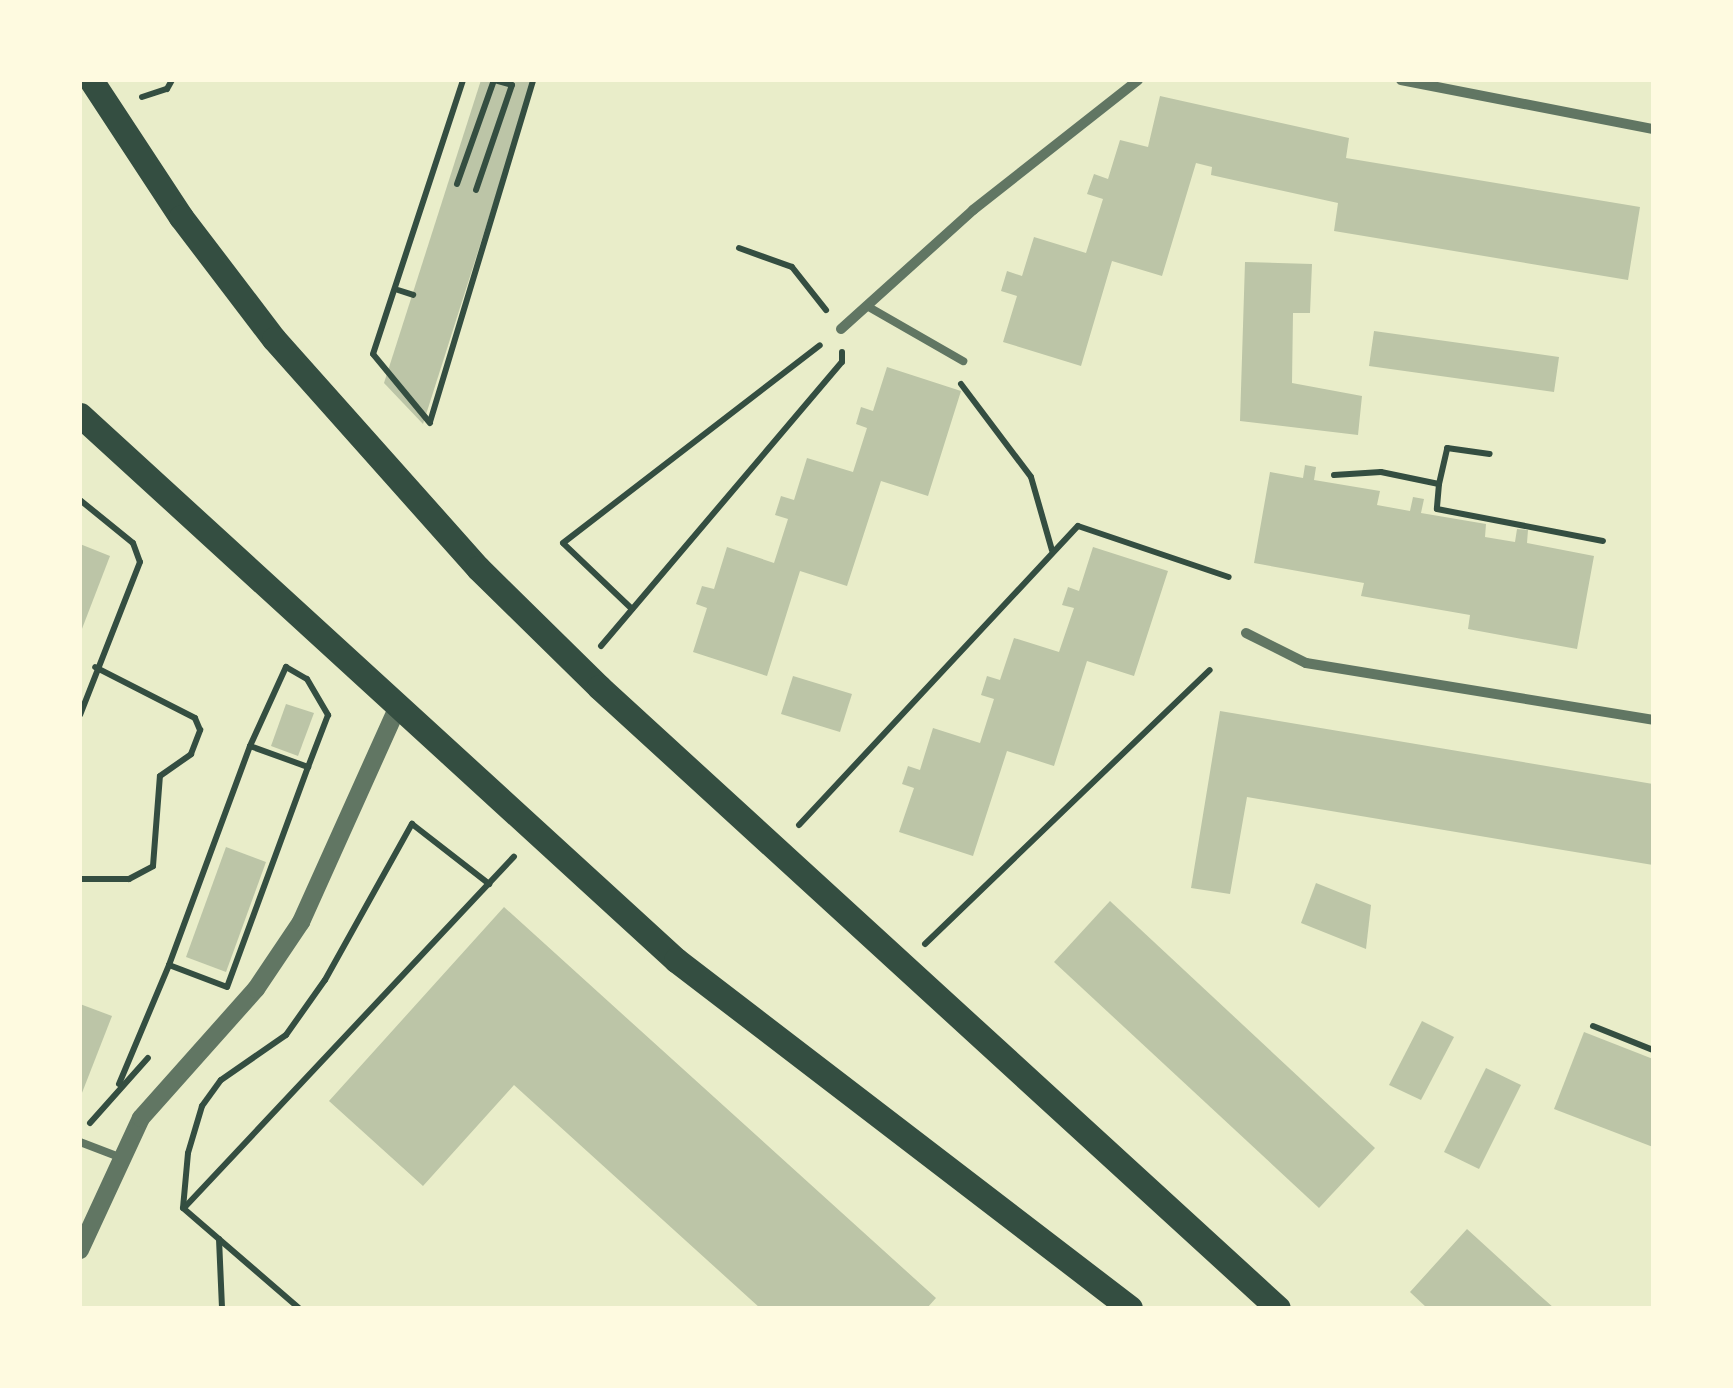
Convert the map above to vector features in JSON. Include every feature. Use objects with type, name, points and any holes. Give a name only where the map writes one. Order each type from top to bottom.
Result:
[{"type":"main road","points":[[91,80],[181,217],[274,339],[376,460],[580,670],[1278,1308]]},
{"type":"main road","points":[[80,415],[716,994],[1130,1308]]},
{"type":"street","points":[[841,330],[973,210],[1138,80]]},
{"type":"street","points":[[1400,80],[1653,129]]},
{"type":"street","points":[[1246,633],[1306,663],[1653,720]]},
{"type":"street","points":[[80,1250],[120,1157],[153,1101],[285,948],[398,706]]},
{"type":"lane","points":[[867,306],[963,360]]},
{"type":"lane","points":[[80,1142],[120,1157]]},
{"type":"path","points":[[167,89],[172,80]]},
{"type":"path","points":[[463,80],[398,290],[373,354],[406,399],[430,423],[533,80]]},
{"type":"path","points":[[457,184],[494,80],[512,86],[476,190]]},
{"type":"path","points":[[580,670],[842,362],[841,330],[792,267],[739,248]]},
{"type":"path","points":[[398,290],[412,295]]},
{"type":"path","points":[[632,608],[563,543],[841,330]]},
{"type":"path","points":[[948,377],[964,386],[1031,477],[1052,551]]},
{"type":"path","points":[[1490,454],[1447,448],[1437,509],[1604,541]]},
{"type":"path","points":[[1334,475],[1381,472],[1439,484]]},
{"type":"path","points":[[80,500],[133,543],[140,562],[95,668],[80,715]]},
{"type":"path","points":[[776,850],[1078,526],[1229,577]]},
{"type":"path","points":[[80,878],[129,879],[152,866],[160,776],[191,754],[200,730],[195,718],[95,668]]},
{"type":"path","points":[[116,1089],[169,965],[250,746],[286,668],[307,679],[328,715],[227,987],[169,965]]},
{"type":"path","points":[[903,966],[1210,670]]},
{"type":"path","points":[[250,746],[282,754],[308,767]]},
{"type":"path","points":[[183,1208],[188,1154],[202,1106],[221,1080],[286,1035],[325,980],[412,824],[489,884]]},
{"type":"path","points":[[183,1208],[536,833]]},
{"type":"path","points":[[1593,1026],[1653,1050]]},
{"type":"path","points":[[183,1208],[299,1308]]},
{"type":"path","points":[[219,1237],[222,1308]]},
{"type":"building","points":[[481,80],[532,82],[423,424],[384,383]]},
{"type":"building","points":[[1160,96],[1349,138],[1346,158],[1640,207],[1628,280],[1334,231],[1338,203],[1211,175],[1212,167],[1196,163],[1162,276],[1112,261],[1081,366],[1003,342],[1017,296],[1001,291],[1007,271],[1022,276],[1034,237],[1086,253],[1103,199],[1087,194],[1094,174],[1108,179],[1120,140],[1148,147]]},
{"type":"building","points":[[1245,262],[1312,264],[1310,313],[1293,313],[1292,383],[1362,396],[1358,435],[1240,421]]},
{"type":"building","points":[[1374,331],[1559,357],[1554,392],[1369,366]]},
{"type":"building","points":[[887,367],[961,391],[928,496],[881,481],[847,586],[800,571],[767,676],[693,652],[707,608],[696,604],[702,586],[714,589],[727,547],[774,563],[788,519],[775,515],[781,496],[794,500],[807,458],[853,472],[867,428],[856,424],[861,407],[873,411]]},
{"type":"building","points":[[1305,465],[1316,467],[1314,480],[1380,491],[1377,505],[1410,511],[1413,497],[1424,499],[1421,513],[1486,524],[1485,537],[1515,542],[1517,529],[1528,530],[1527,543],[1594,556],[1577,649],[1468,629],[1470,615],[1361,596],[1364,583],[1254,563],[1270,472],[1303,478]]},
{"type":"building","points":[[80,544],[110,556],[80,634]]},
{"type":"building","points":[[1093,547],[1168,571],[1134,676],[1087,661],[1054,766],[1007,751],[973,856],[899,832],[914,788],[902,784],[908,766],[920,770],[933,728],[980,743],[994,699],[981,695],[987,676],[1000,680],[1014,638],[1059,652],[1074,608],[1062,605],[1068,587],[1079,591]]},
{"type":"building","points":[[793,676],[852,694],[840,732],[781,714]]},
{"type":"building","points":[[286,704],[314,713],[298,756],[271,746]]},
{"type":"building","points":[[1220,711],[1653,784],[1653,865],[1247,797],[1230,894],[1191,888]]},
{"type":"building","points":[[226,847],[266,862],[226,972],[186,957]]},
{"type":"building","points":[[1316,883],[1371,905],[1366,949],[1301,923]]},
{"type":"building","points":[[1110,901],[1375,1148],[1319,1208],[1054,962]]},
{"type":"building","points":[[504,907],[936,1298],[927,1308],[760,1308],[514,1085],[423,1186],[329,1101]]},
{"type":"building","points":[[80,1004],[112,1016],[80,1098]]},
{"type":"building","points":[[1422,1021],[1454,1037],[1421,1100],[1389,1085]]},
{"type":"building","points":[[1584,1032],[1653,1059],[1653,1147],[1554,1109]]},
{"type":"building","points":[[1486,1068],[1521,1085],[1479,1169],[1444,1152]]},
{"type":"building","points":[[1467,1229],[1554,1308],[1427,1308],[1410,1292]]}]
